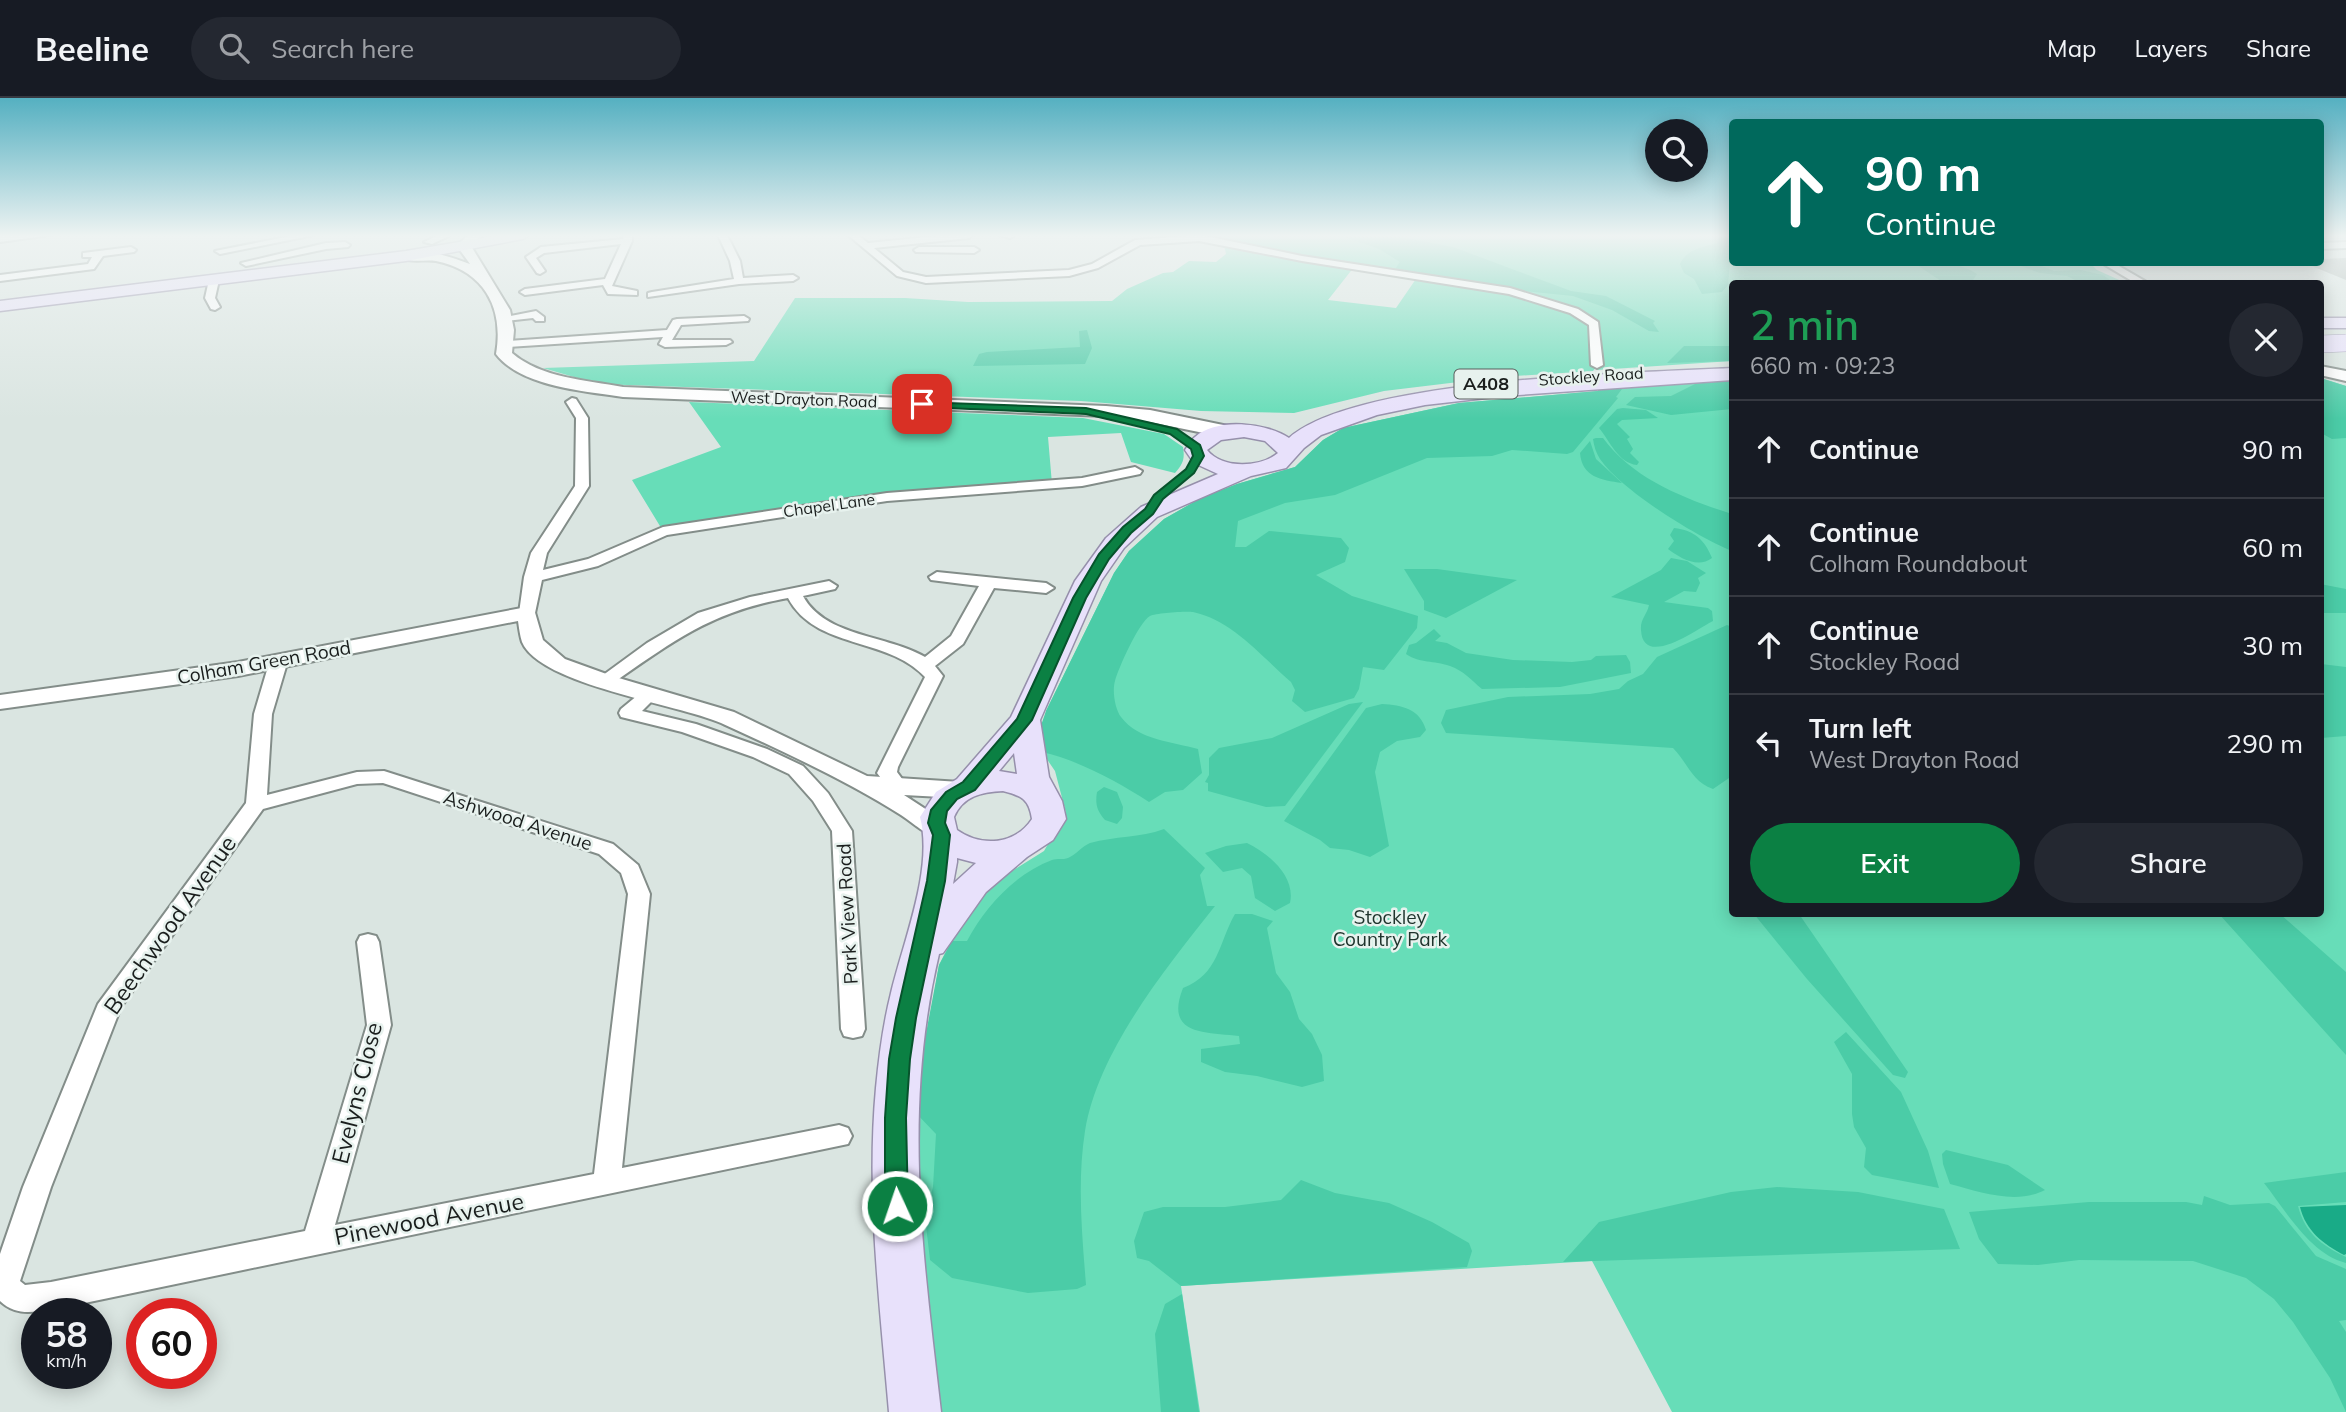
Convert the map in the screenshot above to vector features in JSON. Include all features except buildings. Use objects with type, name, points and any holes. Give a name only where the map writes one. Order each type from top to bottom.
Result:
[{"type":"main road","points":[[0,304],[47,296]]},
{"type":"main road","points":[[0,304],[68,296]]},
{"type":"main road","points":[[496,296],[517,356]]},
{"type":"main road","points":[[2324,323],[2346,323]]},
{"type":"main road","points":[[2324,337],[2346,338]]},
{"type":"main road","points":[[2324,344],[2346,345]]},
{"type":"main road","name":"West Drayton Road","points":[[517,356],[554,380],[614,391],[1086,411],[1150,416],[1236,432]]},
{"type":"main road","name":"Stockley Road","points":[[1198,452],[1209,437],[1286,426],[1380,400],[1450,388],[1729,366]]},
{"type":"main road","name":"Stockley Road","points":[[1250,470],[1278,463],[1303,437],[1332,422],[1417,401],[1495,390],[1729,374]]},
{"type":"main road","name":"West Drayton Road","points":[[1086,411],[1165,429],[1183,436],[1198,452]]},
{"type":"main road","points":[[1236,432],[1278,439],[1286,445],[1288,453]]},
{"type":"main road","points":[[915,1412],[898,1225],[895,1118],[902,1043],[931,914],[940,832],[937,817],[942,805],[965,788],[1024,720],[1088,581],[1115,543],[1149,512],[1158,497],[1190,471],[1198,452],[1220,467],[1250,470]]},
{"type":"main road","points":[[1149,512],[1205,486],[1250,470]]},
{"type":"main road","points":[[920,960],[973,883],[1037,837],[1048,822],[1049,808],[1030,766],[1024,720]]},
{"type":"main road","points":[[965,788],[991,781],[1013,782],[1032,788],[1043,796]]},
{"type":"main road","points":[[940,832],[953,844],[973,852],[999,852],[1021,846]]},
{"type":"street","points":[[210,296],[215,307]]},
{"type":"street","points":[[1524,296],[1584,314],[1594,324],[1597,365]]},
{"type":"street","points":[[506,318],[536,314],[540,319]]},
{"type":"street","points":[[726,342],[664,344],[677,321],[744,319]]},
{"type":"street","points":[[517,356],[545,342],[671,332]]},
{"type":"street","points":[[2324,338],[2346,345]]},
{"type":"street","points":[[2324,369],[2346,370]]},
{"type":"street","points":[[2324,370],[2346,376]]},
{"type":"street","points":[[572,402],[582,418],[582,486],[539,553],[532,577],[527,613],[533,642],[557,664],[604,681],[726,717],[910,809],[940,832]]},
{"type":"street","name":"Chapel Lane","points":[[532,577],[593,563],[663,531],[887,497],[1082,482],[1135,471]]},
{"type":"street","points":[[936,578],[1046,588]]},
{"type":"street","points":[[926,664],[953,648],[989,582]]},
{"type":"street","points":[[604,681],[671,635],[705,617],[752,601],[830,586]]},
{"type":"street","points":[[794,593],[805,612],[820,623],[911,655],[926,664],[934,676],[888,767],[887,773],[898,787]]},
{"type":"street","name":"Colham Green Road","points":[[0,702],[239,669],[527,613]]},
{"type":"street","points":[[256,804],[262,714],[279,660]]},
{"type":"street","name":"Park View Road","points":[[650,694],[628,713],[712,736],[760,753],[796,770],[821,797],[842,831],[853,1029]]},
{"type":"street","name":"Ashwood Avenue","points":[[256,804],[358,778],[384,777],[606,849],[630,870],[639,894],[607,1183]]},
{"type":"street","points":[[852,778],[898,787],[965,788]]},
{"type":"street","name":"Beechwood Avenue","points":[[19,1299],[4,1285],[37,1187],[110,1004],[256,804]]},
{"type":"street","name":"Evelyns Close","points":[[316,1242],[379,1025],[368,942]]},
{"type":"street","name":"Pinewood Avenue","points":[[19,1299],[51,1296],[839,1136]]},
{"type":"green space","points":[[1118,296],[1331,296],[1328,300],[1396,308],[1404,296],[1729,296],[1729,361],[1597,370],[1597,366],[1593,371],[1500,377],[1384,391],[1294,413],[1201,411],[1081,401],[598,384],[543,368],[754,361],[795,298],[905,298],[968,302],[1112,301]]},
{"type":"green space","name":"Stockley Country Park","points":[[2324,379],[2346,386],[2346,1412],[1672,1412],[1592,1261],[1181,1286],[1200,1412],[940,1412],[922,1232],[914,1111],[939,965],[962,919],[984,893],[1044,851],[1066,813],[1055,771],[1042,752],[1046,711],[1114,573],[1129,551],[1164,519],[1201,498],[1295,467],[1323,440],[1343,428],[1459,403],[1598,391],[1598,388],[1729,381],[1729,917],[2324,917]]},
{"type":"green space","points":[[689,402],[1083,418],[1164,434],[1183,447],[1183,458],[1175,473],[1131,462],[1121,433],[1048,437],[1052,484],[887,497],[663,531],[632,480],[721,447]]},
{"type":"shaded area","points":[[1574,296],[1607,296],[1655,321],[1653,323],[1659,332],[1649,331],[1612,310]]},
{"type":"shaded area","points":[[1087,330],[1092,348],[1085,364],[973,366],[979,354],[987,352],[1080,347],[1079,331]]},
{"type":"shaded area","points":[[1684,346],[1729,346],[1729,361],[1667,363]]},
{"type":"shaded area","points":[[2324,379],[2346,386],[2346,438],[2332,439],[2324,435]]},
{"type":"shaded area","points":[[1729,381],[1729,409],[1671,415],[1626,405],[1635,397],[1671,396],[1699,382]]},
{"type":"shaded area","points":[[1598,388],[1622,389],[1616,397],[1618,398],[1573,452],[1567,454],[1512,450],[1492,456],[1427,458],[1335,495],[1285,503],[1238,521],[1235,547],[1246,547],[1269,531],[1341,538],[1349,548],[1345,562],[1316,575],[1352,596],[1418,616],[1417,628],[1384,670],[1363,667],[1359,689],[1354,698],[1305,712],[1292,701],[1295,690],[1291,682],[1234,631],[1207,616],[1193,612],[1158,614],[1145,620],[1124,657],[1114,685],[1116,705],[1121,717],[1137,731],[1156,739],[1198,749],[1202,773],[1183,790],[1165,792],[1149,802],[1097,772],[1042,752],[1038,734],[1046,711],[1114,573],[1129,551],[1164,519],[1201,498],[1295,467],[1323,440],[1343,428],[1459,403],[1598,391]]},
{"type":"shaded area","points":[[1617,409],[1646,410],[1658,418],[1622,420],[1617,424],[1630,437],[1627,439],[1633,449],[1630,453],[1639,462],[1637,465],[1620,456],[1599,428]]},
{"type":"shaded area","points":[[1603,438],[1629,465],[1661,486],[1729,513],[1729,550],[1680,524],[1642,498],[1600,459],[1593,439]]},
{"type":"shaded area","points":[[1590,441],[1596,459],[1622,483],[1600,479],[1584,467],[1580,453]]},
{"type":"shaded area","points":[[1674,528],[1698,537],[1712,558],[1695,562],[1668,549],[1674,541],[1670,535]]},
{"type":"shaded area","points":[[1671,558],[1687,561],[1706,573],[1698,578],[1700,583],[1696,592],[1684,591],[1664,602],[1708,608],[1712,611],[1713,621],[1673,643],[1651,646],[1644,641],[1641,630],[1649,605],[1611,597],[1661,570]]},
{"type":"shaded area","points":[[1404,569],[1437,569],[1517,580],[1446,618],[1424,610],[1424,601]]},
{"type":"shaded area","points":[[2324,585],[2346,589],[2346,613],[2324,613]]},
{"type":"shaded area","points":[[1729,626],[1729,778],[1713,789],[1695,776],[1673,748],[1446,733],[1441,723],[1446,710],[1508,697],[1590,694],[1619,689],[1643,674],[1657,657]]},
{"type":"shaded area","points":[[1434,629],[1441,636],[1435,641],[1447,643],[1466,653],[1513,660],[1572,662],[1591,660],[1596,656],[1626,655],[1631,673],[1560,687],[1482,689],[1455,668],[1406,654],[1409,645]]},
{"type":"shaded area","points":[[2324,664],[2346,667],[2346,736],[2324,738]]},
{"type":"shaded area","points":[[1363,702],[1285,806],[1266,807],[1208,791],[1208,783],[1205,782],[1209,775],[1209,758],[1219,748],[1272,738],[1349,704]]},
{"type":"shaded area","points":[[1382,704],[1415,713],[1426,730],[1420,737],[1397,741],[1380,752],[1375,772],[1389,846],[1370,857],[1349,850],[1330,848],[1284,821],[1366,708]]},
{"type":"shaded area","points":[[1104,787],[1117,792],[1123,807],[1122,818],[1117,824],[1105,820],[1097,807],[1097,792]]},
{"type":"shaded area","points":[[1164,829],[1205,868],[1200,875],[1207,906],[1215,906],[1136,1012],[1104,1071],[1092,1101],[1085,1131],[1081,1169],[1086,1285],[1077,1289],[1028,1293],[952,1278],[930,1260],[925,1217],[933,1187],[936,1134],[914,1111],[939,965],[952,941],[967,941],[1002,893],[1038,866],[1052,860],[1071,857],[1090,843]]},
{"type":"shaded area","points":[[1247,843],[1271,859],[1285,875],[1291,893],[1290,903],[1275,911],[1255,898],[1251,876],[1242,868],[1223,872],[1205,853]]},
{"type":"shaded area","points":[[1235,914],[1252,914],[1273,921],[1267,928],[1276,973],[1290,992],[1299,1019],[1312,1034],[1322,1055],[1324,1081],[1302,1087],[1257,1076],[1225,1072],[1201,1062],[1201,1049],[1240,1044],[1239,1036],[1202,1032],[1192,1028],[1184,1023],[1179,1015],[1179,1004],[1183,988],[1204,975],[1211,966]]},
{"type":"shaded area","points":[[1756,917],[1801,917],[1908,1072],[1905,1078],[1893,1075],[1807,979]]},
{"type":"shaded area","points":[[2222,917],[2283,917],[2346,972],[2346,1055]]},
{"type":"shaded area","points":[[1846,1032],[1901,1092],[1928,1151],[1939,1188],[1872,1175],[1864,1167],[1866,1148],[1854,1127],[1852,1114],[1852,1074],[1834,1042]]},
{"type":"shaded area","points":[[1946,1150],[2008,1165],[2045,1190],[2022,1197],[2010,1197],[1950,1184],[1943,1164],[1942,1154]]},
{"type":"shaded area","points":[[2346,1172],[2346,1202],[2298,1206],[2305,1224],[2315,1237],[2346,1257],[2346,1263],[2321,1251],[2310,1241],[2264,1183]]},
{"type":"shaded area","points":[[1301,1180],[1335,1193],[1389,1203],[1432,1222],[1469,1243],[1472,1251],[1467,1267],[1181,1286],[1149,1261],[1137,1258],[1134,1241],[1144,1212],[1163,1207],[1225,1207],[1281,1200]]},
{"type":"shaded area","points":[[1777,1187],[1858,1192],[1944,1209],[1960,1249],[1563,1262],[1599,1222],[1731,1192]]},
{"type":"shaded area","points":[[2204,1196],[2230,1205],[2269,1203],[2275,1206],[2316,1256],[2346,1269],[2346,1320],[2339,1321],[2346,1332],[2346,1412],[2330,1378],[2293,1322],[2274,1299],[2246,1278],[2193,1261],[2079,1260],[2038,1265],[1998,1264],[1979,1239],[1969,1212],[2089,1202],[2186,1202],[2202,1205]]},
{"type":"shaded area","points":[[2346,1205],[2344,1255],[2316,1236],[2306,1223],[2300,1207]]},
{"type":"shaded area","points":[[1182,1294],[1199,1412],[1161,1412],[1155,1334],[1165,1304]]},
{"type":"route","points":[[897,1206],[895,1118],[900,1059],[906,1018],[931,914],[941,850],[942,835],[937,823],[939,810],[951,796],[969,786],[1024,720],[1079,598],[1103,557],[1127,530],[1149,512],[1158,497],[1190,471],[1199,456],[1196,447],[1174,432],[1086,411],[922,404]]}]
